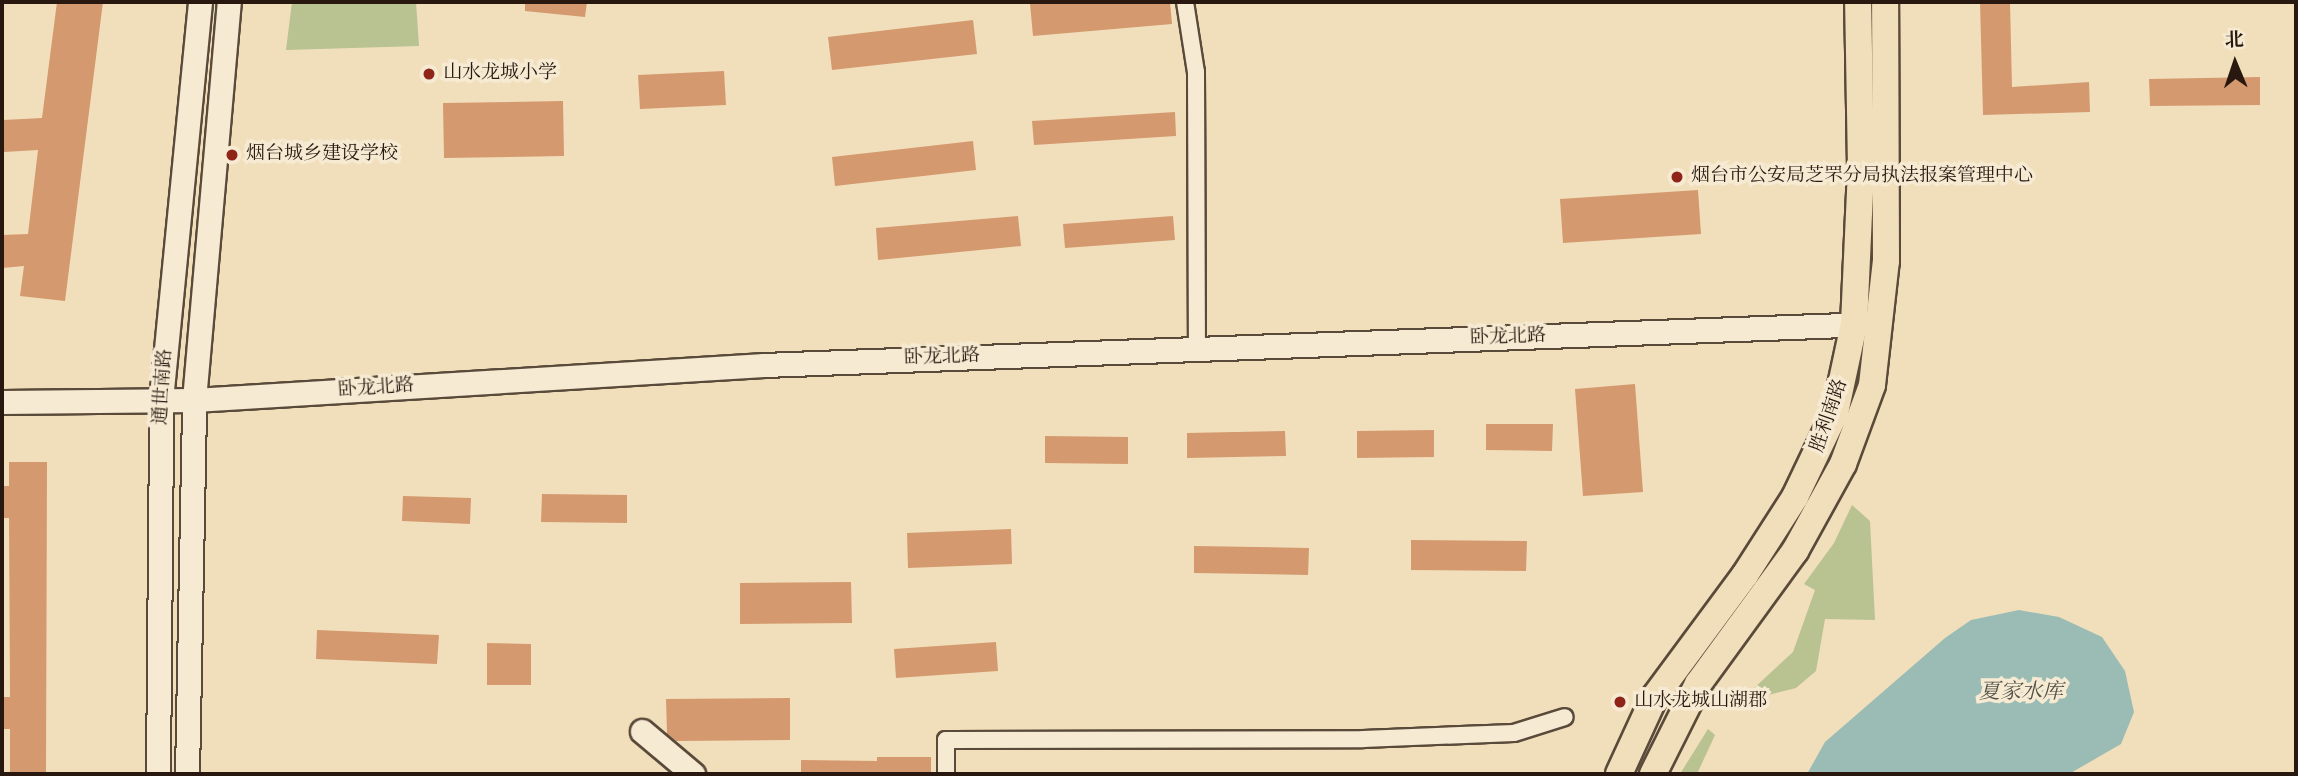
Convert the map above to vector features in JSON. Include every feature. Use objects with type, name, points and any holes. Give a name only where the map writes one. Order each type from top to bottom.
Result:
[{"type":"main road","name":"胜利南路","points":[[1619,774],[1654,698],[1745,575],[1815,460],[1835,413],[1854,324],[1861,167],[1858,2]]},
{"type":"main road","name":"胜利南路","points":[[1653,774],[1698,684],[1795,551],[1843,464],[1872,385],[1882,323],[1885,2]]},
{"type":"street","name":"通世南路","points":[[158,774],[161,400],[200,2]]},
{"type":"street","name":"通世南路","points":[[187,774],[194,400],[229,2]]},
{"type":"street","points":[[1185,2],[1196,72],[1196,349]]},
{"type":"street","name":"卧龙北路","points":[[2,402],[194,400],[764,365],[1882,323]]},
{"type":"street","points":[[946,774],[946,740],[1363,739],[1514,733],[1565,717]]},
{"type":"street","points":[[642,731],[693,774]]},
{"type":"green space","points":[[292,2],[416,2],[419,46],[286,50]]},
{"type":"green space","points":[[1852,505],[1870,521],[1875,620],[1825,619],[1816,671],[1796,688],[1768,695],[1751,711],[1740,701],[1793,652],[1815,590],[1804,584],[1834,543]]},
{"type":"green space","points":[[1708,729],[1715,735],[1697,774],[1680,774]]},
{"type":"water","name":"夏家水库","points":[[2019,610],[2059,617],[2102,637],[2125,671],[2134,712],[2121,744],[2069,774],[1807,774],[1825,742],[1945,638],[1971,620]]},
{"type":"building","points":[[57,2],[103,2],[65,301],[20,296],[24,266],[2,268],[2,235],[28,234],[38,150],[4,152],[3,120],[42,118]]},
{"type":"building","points":[[525,2],[587,2],[585,17],[525,11]]},
{"type":"building","points":[[1170,2],[1172,24],[1033,36],[1030,4]]},
{"type":"building","points":[[1980,2],[2010,2],[2012,87],[2089,82],[2090,112],[1983,115]]},
{"type":"building","points":[[973,20],[977,54],[832,70],[828,37]]},
{"type":"building","points":[[724,71],[726,105],[640,109],[638,75]]},
{"type":"building","points":[[2260,77],[2260,105],[2150,106],[2149,79]]},
{"type":"building","points":[[563,101],[564,156],[444,158],[443,103]]},
{"type":"building","points":[[1175,112],[1176,136],[1034,145],[1032,121]]},
{"type":"building","points":[[973,141],[976,170],[835,186],[832,157]]},
{"type":"building","points":[[1698,190],[1701,234],[1563,243],[1560,199]]},
{"type":"building","points":[[1018,216],[1021,246],[878,260],[876,228]]},
{"type":"building","points":[[1173,216],[1175,240],[1065,248],[1063,224]]},
{"type":"building","points":[[1635,384],[1643,492],[1583,496],[1575,389]]},
{"type":"building","points":[[1486,424],[1553,424],[1552,451],[1486,450]]},
{"type":"building","points":[[1434,430],[1434,457],[1357,458],[1357,431]]},
{"type":"building","points":[[1285,431],[1286,456],[1187,458],[1187,433]]},
{"type":"building","points":[[1045,436],[1128,437],[1128,464],[1045,463]]},
{"type":"building","points":[[9,462],[47,462],[46,774],[10,774],[10,729],[2,729],[2,697],[10,697],[9,518],[2,518],[2,486],[9,486]]},
{"type":"building","points":[[542,494],[627,495],[627,523],[541,522]]},
{"type":"building","points":[[403,496],[471,498],[470,524],[402,521]]},
{"type":"building","points":[[1011,529],[1012,564],[908,568],[907,533]]},
{"type":"building","points":[[1411,540],[1527,541],[1526,571],[1411,570]]},
{"type":"building","points":[[1194,546],[1309,548],[1308,575],[1194,573]]},
{"type":"building","points":[[851,582],[852,623],[740,624],[740,583]]},
{"type":"building","points":[[317,630],[439,635],[437,664],[316,659]]},
{"type":"building","points":[[996,642],[998,671],[896,678],[894,649]]},
{"type":"building","points":[[487,643],[531,644],[531,685],[487,685]]},
{"type":"building","points":[[790,698],[790,740],[676,741],[667,734],[666,699]]},
{"type":"building","points":[[877,757],[931,757],[931,774],[801,774],[801,760],[877,761]]},
{"type":"place","name":"山水龙城小学","points":[[429,74]]},
{"type":"place","name":"烟台城乡建设学校","points":[[232,155]]},
{"type":"place","name":"烟台市公安局芝罘分局执法报案管理中心","points":[[1677,177]]},
{"type":"place","name":"山水龙城山湖郡","points":[[1620,702]]}]
